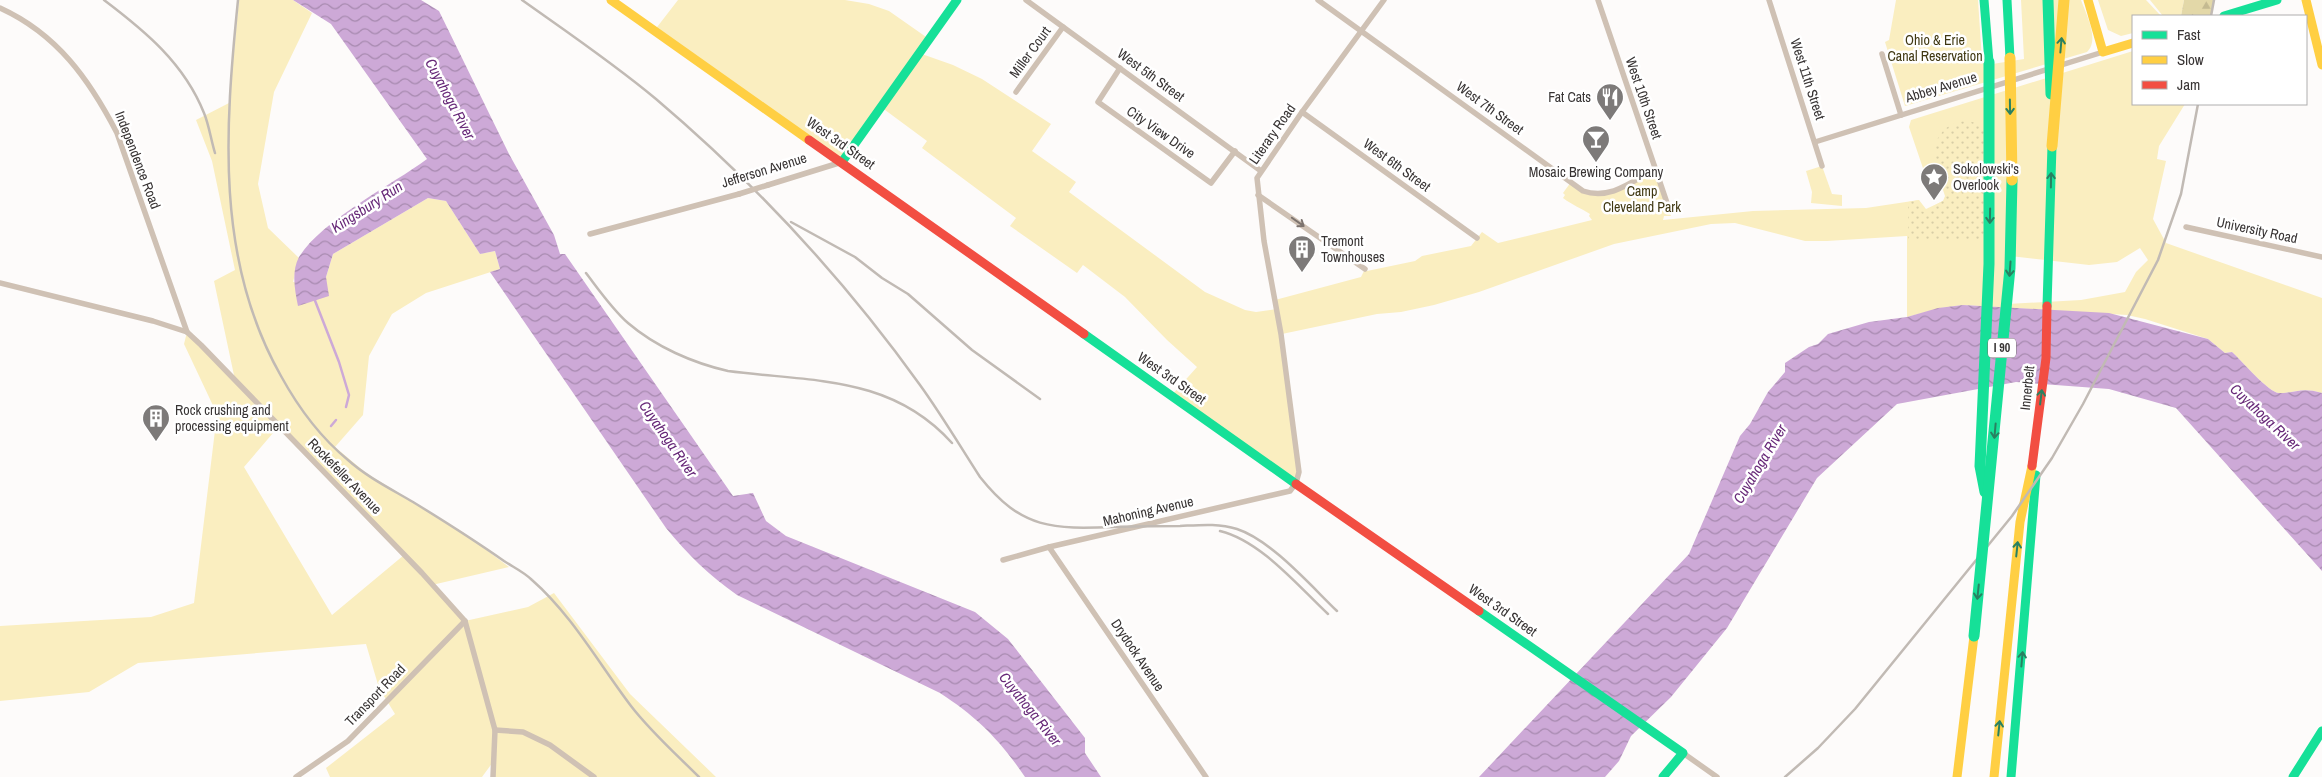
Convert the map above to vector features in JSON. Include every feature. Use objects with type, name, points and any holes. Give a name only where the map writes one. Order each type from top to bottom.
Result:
[{"type":"main road","name":"West 3rd Street","points":[[611,0],[1296,483],[1683,753]]},
{"type":"main road","points":[[842,162],[957,0]]},
{"type":"main road","points":[[1984,0],[1991,164],[1990,282],[1980,466],[1987,505]]},
{"type":"main road","name":"Innerbelt","points":[[1957,777],[1987,505],[2010,268],[2012,210],[2010,58],[2007,0]]},
{"type":"main road","name":"Innerbelt","points":[[1994,777],[2020,522],[2036,446],[2046,358],[2052,146],[2048,0]]},
{"type":"main road","points":[[2052,146],[2064,0]]},
{"type":"main road","points":[[2088,0],[2103,52]]},
{"type":"main road","points":[[2227,15],[2277,0]]},
{"type":"main road","points":[[2306,0],[2322,65]]},
{"type":"main road","name":"Abbey Avenue","points":[[2103,52],[2132,43]]},
{"type":"main road","points":[[2011,777],[2034,516],[2036,446]]},
{"type":"main road","points":[[2293,777],[2322,731]]},
{"type":"main road","points":[[1663,777],[1683,753]]},
{"type":"street","name":"West 5th Street","points":[[1026,0],[1261,171]]},
{"type":"street","name":"West 7th Street","points":[[1318,0],[1583,191],[1594,194],[1613,192],[1655,169]]},
{"type":"street","name":"Literary Road","points":[[1296,483],[1300,472],[1286,365],[1257,181],[1261,171],[1302,112],[1384,0]]},
{"type":"street","name":"West 10th Street","points":[[1598,0],[1667,203]]},
{"type":"street","name":"West 11th Street","points":[[1769,0],[1822,166]]},
{"type":"street","name":"Independence Road","points":[[0,8],[24,19],[60,49],[104,107],[118,133],[187,332]]},
{"type":"street","name":"Miller Court","points":[[1016,92],[1063,27]]},
{"type":"street","name":"Abbey Avenue","points":[[1815,142],[2103,52]]},
{"type":"street","points":[[1882,54],[1901,115]]},
{"type":"street","name":"City View Drive","points":[[1120,68],[1098,102],[1211,183],[1235,151]]},
{"type":"street","name":"West 6th Street","points":[[1302,112],[1477,238]]},
{"type":"street","name":"Jefferson Avenue","points":[[590,234],[739,194],[842,162]]},
{"type":"street","points":[[1258,195],[1364,269]]},
{"type":"street","name":"University Road","points":[[2186,227],[2322,257]]},
{"type":"street","name":"Rockefeller Avenue","points":[[0,282],[153,321],[187,332],[422,573],[465,621],[495,730],[493,777]]},
{"type":"street","name":"Mahoning Avenue","points":[[1003,560],[1049,546],[1290,491],[1296,483]]},
{"type":"street","name":"Drydock Avenue","points":[[1049,546],[1206,777]]},
{"type":"street","name":"Transport Road","points":[[296,777],[348,741],[465,621]]},
{"type":"street","points":[[495,730],[522,732],[550,745],[594,777]]},
{"type":"street","name":"West 3rd Street","points":[[1683,753],[1717,777]]},
{"type":"green space","points":[[239,0],[293,0],[312,13],[274,92],[258,184],[268,228],[299,258],[293,282],[326,277],[333,254],[428,198],[446,201],[480,254],[495,251],[500,269],[426,293],[392,314],[369,356],[363,415],[335,447],[366,473],[464,533],[509,567],[432,585],[465,621],[528,607],[554,593],[630,694],[716,777],[493,777],[493,762],[482,777],[330,777],[326,768],[395,714],[379,688],[366,644],[138,663],[89,692],[0,701],[0,626],[151,617],[194,603],[217,414],[184,344],[187,332],[235,380],[214,281],[235,270],[212,161],[196,120],[229,103]],"holes":[[[279,426],[404,555],[332,615],[244,467]]]},
{"type":"green space","name":"Camp Cleveland Park","points":[[678,0],[845,0],[869,4],[889,11],[929,39],[919,53],[953,65],[982,79],[1051,124],[1032,151],[1076,182],[1069,192],[1205,292],[1245,310],[1256,312],[1277,309],[1275,300],[1361,277],[1365,269],[1367,271],[1415,261],[1422,256],[1471,246],[1482,232],[1498,243],[1592,220],[1589,216],[1590,214],[1563,198],[1565,195],[1563,193],[1571,182],[1583,191],[1604,195],[1655,169],[1671,216],[1664,216],[1663,220],[1753,211],[1866,208],[1919,200],[1926,209],[1943,201],[1945,196],[1942,187],[1927,180],[1909,127],[1911,120],[2132,51],[2132,105],[2184,105],[2159,146],[2157,159],[2166,161],[2153,219],[2166,243],[2322,298],[2322,393],[2309,390],[2285,393],[2274,392],[2232,352],[2225,353],[2208,339],[2127,315],[1963,305],[1941,308],[1907,317],[1907,236],[1805,241],[1735,223],[1711,224],[1614,244],[1479,292],[1434,305],[1401,312],[1377,314],[1282,334],[1299,472],[1296,483],[1171,396],[1197,367],[1167,340],[1125,297],[1083,265],[1077,273],[1010,226],[1016,218],[922,148],[927,141],[881,107],[842,162],[654,31]],"holes":[[[2140,248],[2148,260],[2136,272],[2125,292],[2081,300],[2007,304],[2010,256],[2089,265],[2117,262]]]},
{"type":"green space","name":"Ohio & Erie Canal Reservation","points":[[1896,0],[1978,0],[1982,60],[1986,65],[2024,59],[2021,0],[2081,0],[2091,27],[2091,47],[2087,52],[1905,106],[1885,42],[1889,40]]},
{"type":"green space","points":[[2098,0],[2146,0],[2160,15],[2132,15],[2132,33],[2121,36],[2108,30]]},
{"type":"green space","points":[[2150,0],[2184,0],[2181,15],[2162,15]]},
{"type":"green space","points":[[2184,0],[2214,0],[2211,15],[2181,15]]},
{"type":"green space","points":[[1968,121],[1984,125],[1985,239],[1908,241],[1908,202],[1919,200],[1923,212],[1946,199],[1935,156],[1937,139],[1948,126]]},
{"type":"green space","points":[[1822,166],[1832,194],[1842,195],[1842,206],[1811,203],[1812,192],[1806,171]]},
{"type":"water","name":"Cuyahoga River","points":[[293,0],[421,0],[439,11],[509,154],[554,235],[560,254],[565,254],[733,496],[753,493],[766,521],[786,536],[975,612],[1008,639],[1085,738],[1085,753],[1101,777],[1025,777],[997,740],[977,720],[940,693],[737,595],[717,580],[682,547],[666,528],[490,272],[500,269],[495,251],[480,254],[446,201],[428,198],[333,254],[326,277],[329,296],[298,306],[294,282],[295,269],[299,257],[310,243],[358,204],[427,159],[331,24]]},
{"type":"water","name":"Cuyahoga River","points":[[1963,305],[2109,313],[2208,339],[2225,353],[2232,352],[2274,392],[2285,393],[2309,390],[2322,393],[2322,571],[2176,408],[2109,389],[2016,382],[1897,404],[1817,478],[1727,628],[1671,697],[1631,736],[1619,761],[1605,777],[1479,777],[1689,554],[1740,436],[1750,424],[1768,392],[1785,372],[1785,363],[1809,347],[1818,344],[1828,334],[1869,322],[1907,317],[1938,308]]},
{"type":"waterway","name":"Kingsbury Run","points":[[314,298],[339,362],[349,395],[346,407]]},
{"type":"waterway","name":"Kingsbury Run","points":[[331,426],[336,420]]},
{"type":"railway","points":[[104,0],[162,49],[186,79],[204,113],[215,153]]},
{"type":"railway","points":[[238,0],[233,48],[228,145],[235,240],[245,286],[260,332],[288,388],[302,410],[319,431],[355,466],[459,531],[532,580],[572,624],[639,716],[699,777]]},
{"type":"railway","points":[[522,0],[607,60],[656,99],[693,131],[763,198],[861,307],[928,396],[980,477],[1010,507],[1025,517],[1040,523],[1056,526],[1093,528],[1209,525],[1237,529],[1250,535],[1277,553],[1337,611]]},
{"type":"railway","points":[[2211,15],[2214,0]]},
{"type":"railway","points":[[1785,777],[1818,748],[1855,709],[2012,516],[2052,458],[2083,404],[2158,260],[2181,194],[2198,105]]},
{"type":"railway","points":[[791,222],[855,257],[882,278],[908,294],[972,350],[1040,399]]},
{"type":"railway","points":[[586,273],[622,318],[639,332],[675,353],[688,359],[728,371],[820,381],[876,393],[903,405],[928,421],[952,443]]},
{"type":"railway","points":[[1220,531],[1235,536],[1264,554],[1328,614]]},
{"type":"traffic: fast","points":[[842,162],[957,0]]},
{"type":"traffic: fast","points":[[1984,0],[1989,62]]},
{"type":"traffic: fast","points":[[2007,0],[2010,58]]},
{"type":"traffic: fast","points":[[2048,0],[2051,94]]},
{"type":"traffic: fast","points":[[2227,15],[2277,0]]},
{"type":"traffic: fast","points":[[1985,492],[1980,466],[1989,264],[1989,62]]},
{"type":"traffic: fast","points":[[2047,306],[2052,146]]},
{"type":"traffic: fast","points":[[1974,636],[2010,268],[2012,180]]},
{"type":"traffic: fast","points":[[1084,334],[1296,484]]},
{"type":"traffic: fast","points":[[2011,777],[2036,475]]},
{"type":"traffic: fast","points":[[1479,611],[1683,753],[1663,777]]},
{"type":"traffic: fast","points":[[2293,777],[2322,731]]},
{"type":"traffic: slow","points":[[611,0],[809,140]]},
{"type":"traffic: slow","points":[[2052,146],[2064,0]]},
{"type":"traffic: slow","points":[[2088,0],[2103,52],[2132,43]]},
{"type":"traffic: slow","points":[[2306,0],[2322,65]]},
{"type":"traffic: slow","points":[[2010,58],[2012,180]]},
{"type":"traffic: slow","points":[[1994,777],[2020,522],[2032,466]]},
{"type":"traffic: slow","points":[[1957,777],[1974,636]]},
{"type":"traffic: jam","points":[[809,140],[1084,334]]},
{"type":"traffic: jam","points":[[2032,466],[2046,358],[2047,306]]},
{"type":"traffic: jam","points":[[1296,484],[1479,611]]},
{"type":"place","name":"Fat Cats","points":[[1610,121]]},
{"type":"place","name":"Mosaic Brewing Company","points":[[1596,163]]},
{"type":"place","name":"Sokolowski's Overlook","points":[[1934,201]]},
{"type":"place","name":"Tremont Townhouses","points":[[1302,273]]},
{"type":"place","name":"Rock crushing and processing equipment","points":[[156,442]]}]
